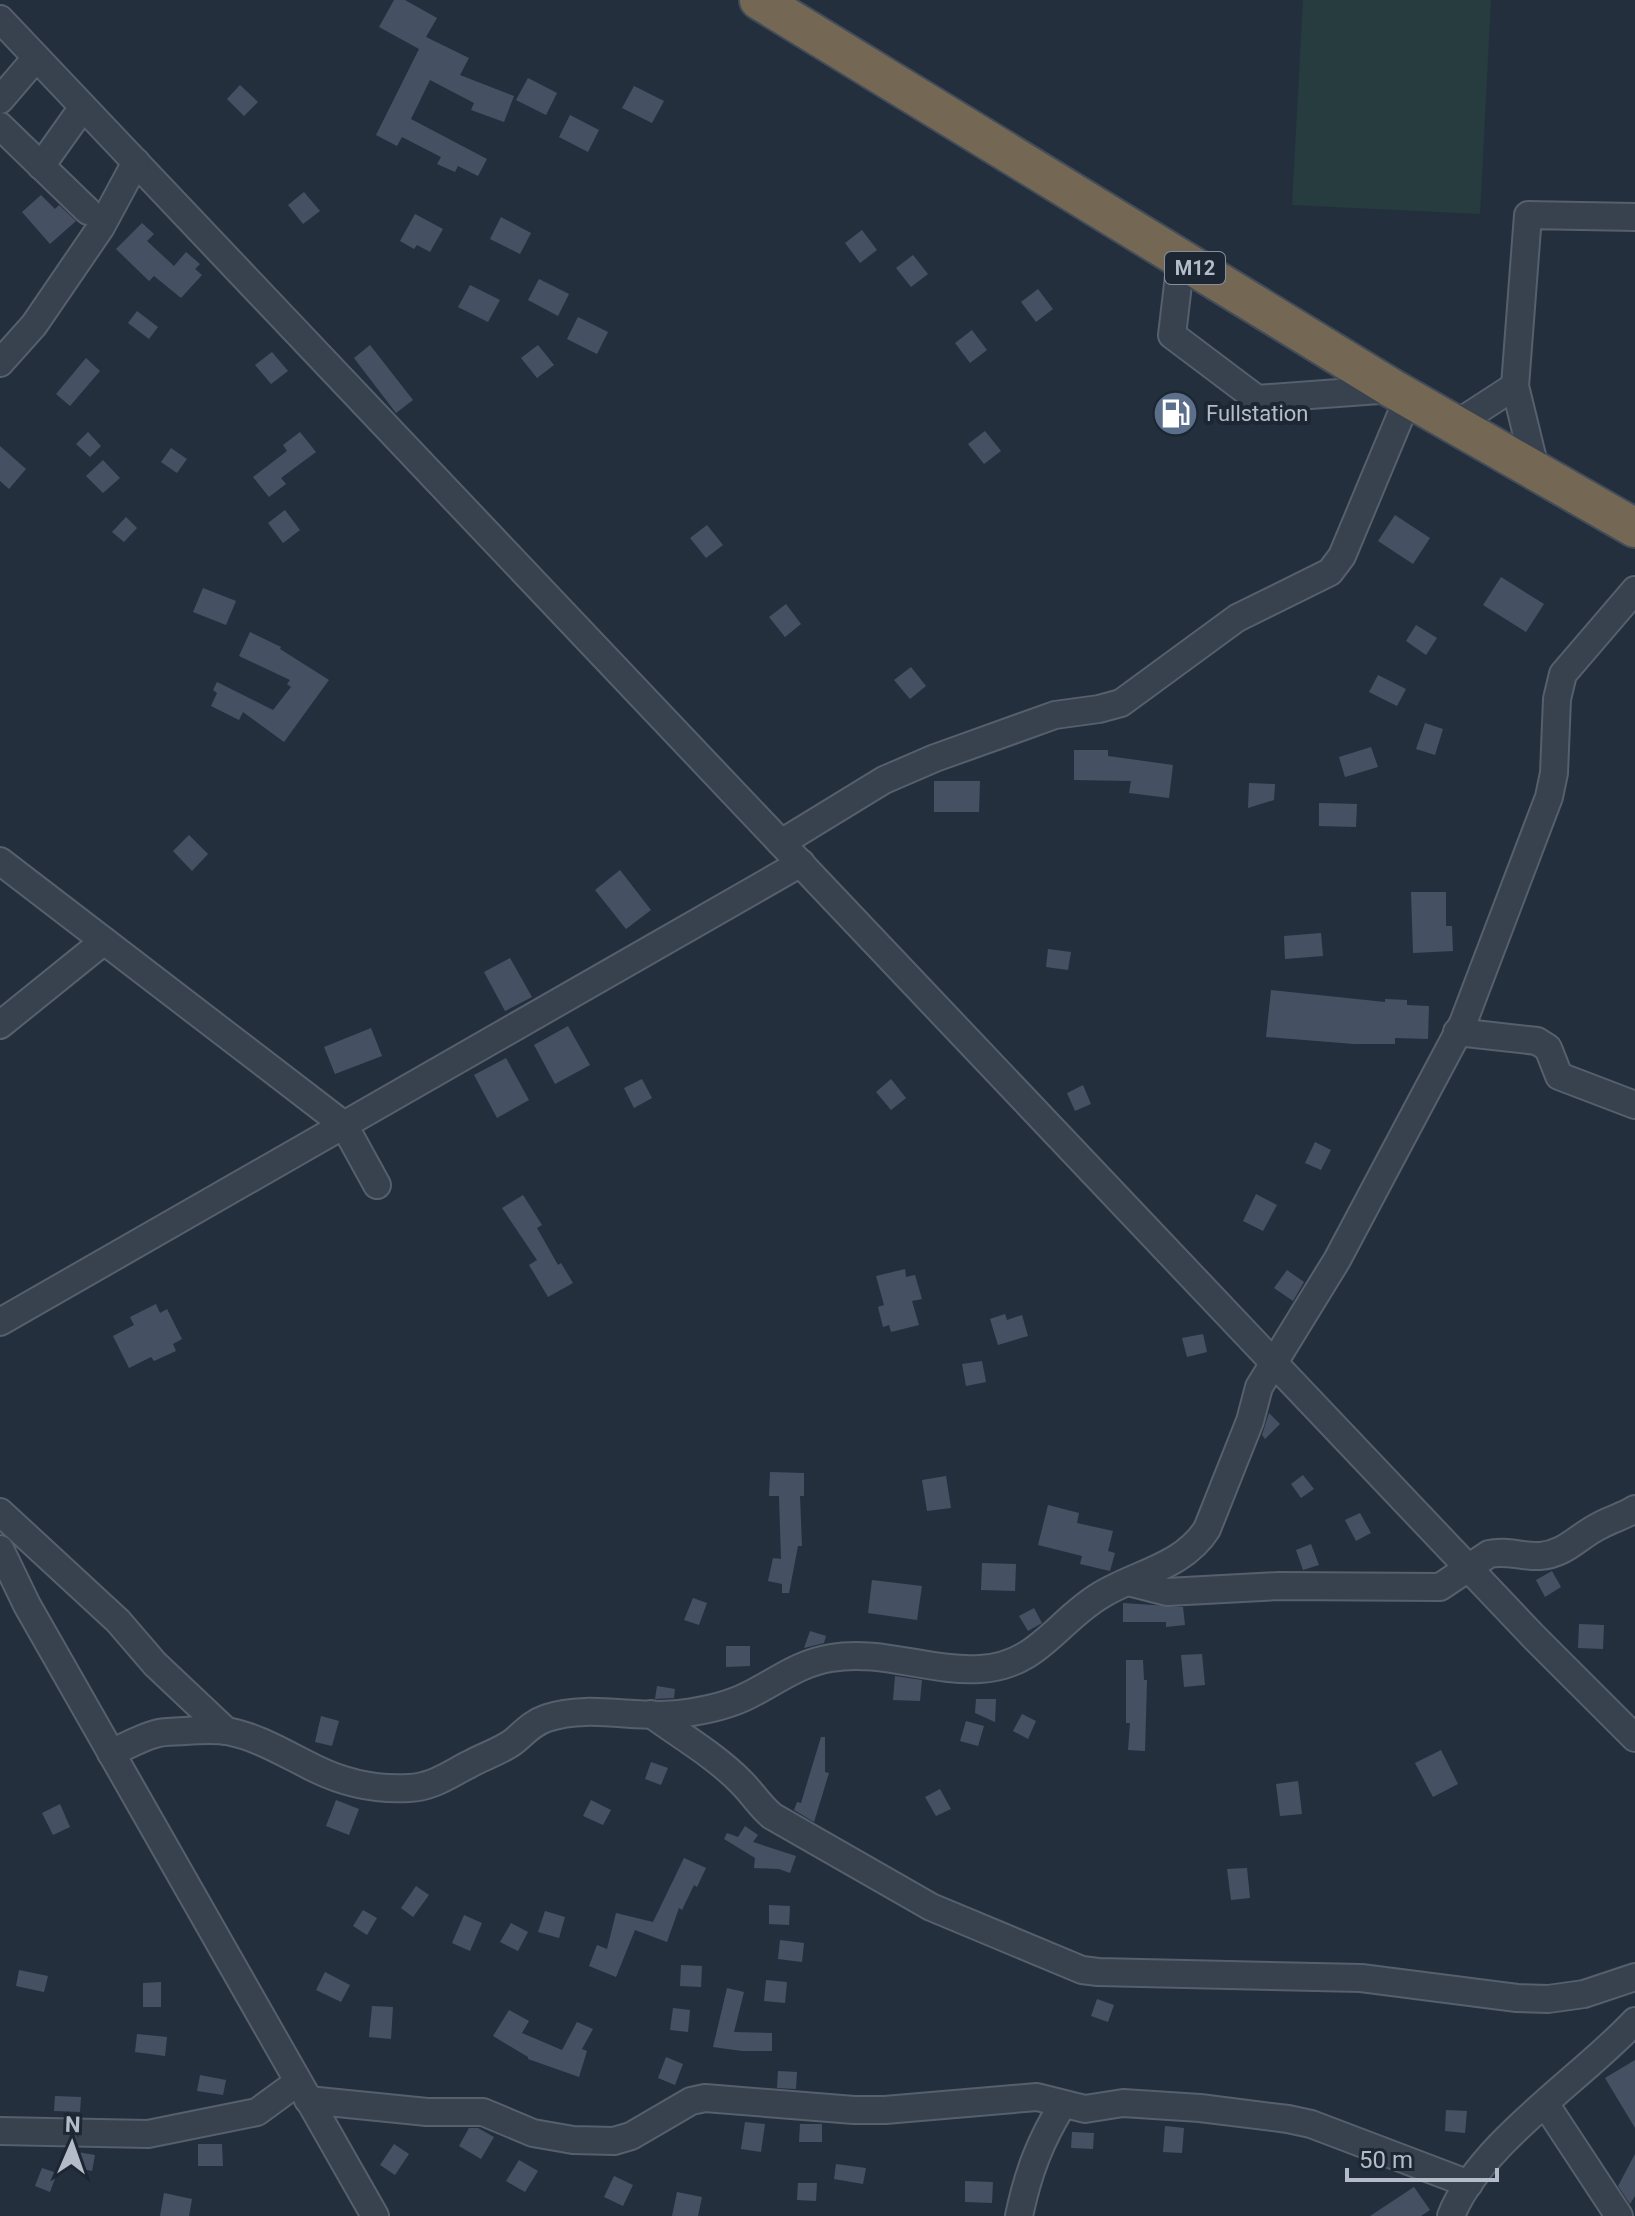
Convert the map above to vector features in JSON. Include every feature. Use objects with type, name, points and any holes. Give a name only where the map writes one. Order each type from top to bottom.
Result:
[{"type":"highway","name":"M12","points":[[759,0],[1400,393],[1635,528]]},
{"type":"street","points":[[0,19],[1273,1362],[1635,1738]]},
{"type":"street","points":[[0,100],[36,58]]},
{"type":"street","points":[[41,166],[83,107]]},
{"type":"street","points":[[0,126],[88,211]]},
{"type":"street","points":[[2,357],[34,325],[101,227],[136,162]]},
{"type":"street","points":[[1536,472],[1515,386],[1528,215],[1635,217]]},
{"type":"street","points":[[781,843],[884,780],[935,758],[1055,715],[1121,703],[1237,618],[1330,572],[1342,556],[1400,393],[1257,399],[1172,335],[1181,259]]},
{"type":"street","points":[[1455,425],[1515,386]]},
{"type":"street","points":[[111,1753],[157,1733],[226,1731],[278,1748],[335,1777],[370,1787],[412,1788],[447,1779],[467,1765],[497,1753],[530,1726],[548,1718],[575,1713],[677,1714],[710,1709],[748,1696],[804,1664],[833,1657],[865,1656],[954,1669],[1006,1665],[1031,1654],[1100,1595],[1182,1557],[1197,1544],[1207,1529],[1250,1421],[1259,1387],[1337,1260],[1457,1032],[1549,797],[1554,773],[1557,699],[1563,674],[1635,590]]},
{"type":"street","points":[[0,861],[344,1125],[377,1185]]},
{"type":"street","points":[[0,1322],[801,863]]},
{"type":"street","points":[[0,1025],[104,941]]},
{"type":"street","points":[[1457,1032],[1537,1041],[1548,1048],[1559,1076],[1635,1105]]},
{"type":"street","points":[[1128,1582],[1167,1592],[1279,1586],[1440,1587],[1497,1552],[1537,1556],[1556,1554],[1602,1524],[1635,1509]]},
{"type":"street","points":[[0,1512],[118,1621],[155,1664],[226,1731]]},
{"type":"street","points":[[0,1549],[27,1605],[375,2216]]},
{"type":"street","points":[[651,1714],[743,1784],[757,1804],[772,1816],[931,1907],[1082,1970],[1361,1978],[1517,1998],[1548,1999],[1584,1994],[1635,1977]]},
{"type":"street","points":[[1451,2216],[1457,2200],[1485,2162],[1635,2021]]},
{"type":"street","points":[[0,2131],[148,2134],[257,2112],[303,2091],[427,2112],[483,2112],[533,2133],[573,2140],[614,2141],[631,2136],[691,2101],[705,2098],[854,2110],[1037,2097],[1085,2109],[1123,2103],[1231,2110],[1288,2119],[1311,2124],[1469,2184]]},
{"type":"street","points":[[1019,2216],[1042,2138],[1063,2104]]},
{"type":"street","points":[[1546,2105],[1619,2216]]},
{"type":"green space","points":[[1303,0],[1491,0],[1480,214],[1292,205]]},
{"type":"building","points":[[394,0],[405,0],[437,18],[426,37],[469,58],[460,75],[514,96],[504,122],[471,110],[474,103],[430,80],[411,119],[487,159],[478,176],[458,166],[455,172],[437,164],[441,157],[402,137],[397,146],[376,135],[419,49],[379,27]]},
{"type":"building","points":[[528,78],[557,93],[546,115],[516,100]]},
{"type":"building","points":[[240,85],[258,102],[244,116],[227,99]]},
{"type":"building","points":[[634,86],[664,101],[652,123],[622,108]]},
{"type":"building","points":[[570,115],[599,130],[588,152],[559,137]]},
{"type":"building","points":[[304,192],[320,211],[303,224],[288,205]]},
{"type":"building","points":[[41,195],[55,209],[59,205],[76,221],[50,244],[22,212]]},
{"type":"building","points":[[415,214],[443,229],[430,252],[417,245],[414,249],[400,241]]},
{"type":"building","points":[[501,217],[531,233],[520,254],[490,239]]},
{"type":"building","points":[[142,223],[154,234],[147,241],[174,266],[186,252],[200,264],[195,269],[202,275],[181,298],[154,276],[149,281],[116,249]]},
{"type":"building","points":[[862,230],[877,250],[860,263],[845,243]]},
{"type":"building","points":[[913,255],[928,274],[911,287],[896,268]]},
{"type":"building","points":[[539,279],[569,294],[558,316],[528,300]]},
{"type":"building","points":[[470,285],[500,300],[488,322],[458,307]]},
{"type":"building","points":[[1038,289],[1053,309],[1036,322],[1021,302]]},
{"type":"building","points":[[137,311],[158,327],[149,339],[128,323]]},
{"type":"building","points":[[578,317],[608,332],[597,354],[567,339]]},
{"type":"building","points":[[972,330],[987,350],[970,363],[955,343]]},
{"type":"building","points":[[370,345],[413,400],[396,413],[354,358]]},
{"type":"building","points":[[538,345],[554,365],[537,378],[521,358]]},
{"type":"building","points":[[272,352],[288,371],[271,384],[255,365]]},
{"type":"building","points":[[86,358],[100,371],[70,406],[56,394]]},
{"type":"building","points":[[985,431],[1001,451],[984,464],[968,444]]},
{"type":"building","points":[[88,432],[101,446],[90,457],[76,444]]},
{"type":"building","points":[[300,432],[316,452],[281,478],[286,484],[269,497],[253,477],[287,451],[283,445]]},
{"type":"building","points":[[0,446],[26,469],[9,489],[0,481]]},
{"type":"building","points":[[171,448],[187,459],[177,473],[161,462]]},
{"type":"building","points":[[103,460],[120,478],[103,493],[86,476]]},
{"type":"building","points":[[285,510],[300,530],[283,543],[268,523]]},
{"type":"building","points":[[1395,515],[1430,538],[1413,564],[1378,541]]},
{"type":"building","points":[[126,517],[137,528],[124,542],[112,532]]},
{"type":"building","points":[[707,525],[723,545],[706,558],[690,538]]},
{"type":"building","points":[[1501,577],[1544,604],[1526,632],[1483,605]]},
{"type":"building","points":[[203,588],[236,601],[226,625],[193,612]]},
{"type":"building","points":[[786,604],[801,624],[785,637],[769,617]]},
{"type":"building","points":[[1416,625],[1437,638],[1426,655],[1406,641]]},
{"type":"building","points":[[250,632],[281,647],[329,680],[284,742],[243,712],[239,720],[211,706],[217,693],[213,690],[217,682],[273,710],[291,687],[287,684],[290,680],[239,656]]},
{"type":"building","points":[[911,667],[926,686],[910,699],[894,680]]},
{"type":"building","points":[[1378,675],[1406,689],[1397,706],[1369,692]]},
{"type":"building","points":[[1425,723],[1443,729],[1435,755],[1416,749]]},
{"type":"building","points":[[1371,747],[1378,767],[1345,777],[1339,757]]},
{"type":"building","points":[[1074,750],[1108,750],[1108,756],[1173,765],[1169,798],[1129,793],[1131,781],[1074,780]]},
{"type":"building","points":[[934,781],[980,781],[979,812],[934,812]]},
{"type":"building","points":[[1249,783],[1275,784],[1274,800],[1248,808]]},
{"type":"building","points":[[1319,803],[1357,804],[1356,827],[1319,826]]},
{"type":"building","points":[[189,835],[208,854],[192,871],[173,851]]},
{"type":"building","points":[[620,870],[651,910],[626,929],[595,890]]},
{"type":"building","points":[[1411,892],[1446,892],[1446,926],[1452,926],[1453,951],[1413,953]]},
{"type":"building","points":[[1321,933],[1323,956],[1285,959],[1284,936]]},
{"type":"building","points":[[1048,949],[1071,952],[1068,970],[1046,967]]},
{"type":"building","points":[[510,958],[532,997],[505,1011],[484,972]]},
{"type":"building","points":[[1271,990],[1385,1002],[1385,999],[1407,1000],[1407,1005],[1429,1006],[1428,1039],[1395,1038],[1395,1044],[1354,1044],[1266,1037]]},
{"type":"building","points":[[568,1026],[590,1065],[555,1084],[534,1045]]},
{"type":"building","points":[[371,1028],[382,1056],[335,1074],[324,1047]]},
{"type":"building","points":[[506,1058],[529,1100],[497,1118],[474,1075]]},
{"type":"building","points":[[642,1079],[652,1098],[634,1108],[624,1088]]},
{"type":"building","points":[[891,1079],[906,1098],[891,1110],[876,1092]]},
{"type":"building","points":[[1083,1085],[1091,1104],[1075,1111],[1067,1093]]},
{"type":"building","points":[[1315,1142],[1331,1150],[1321,1170],[1305,1163]]},
{"type":"building","points":[[1256,1194],[1277,1205],[1263,1231],[1243,1221]]},
{"type":"building","points":[[523,1195],[542,1225],[537,1228],[558,1265],[561,1263],[573,1283],[548,1297],[529,1265],[537,1260],[502,1208]]},
{"type":"building","points":[[905,1269],[906,1277],[915,1275],[922,1299],[912,1301],[919,1325],[891,1332],[889,1325],[883,1327],[878,1307],[884,1305],[876,1276]]},
{"type":"building","points":[[1287,1270],[1304,1282],[1293,1301],[1274,1288]]},
{"type":"building","points":[[156,1304],[160,1313],[167,1309],[182,1339],[173,1344],[176,1351],[154,1361],[151,1357],[129,1368],[113,1336],[134,1325],[130,1317]]},
{"type":"building","points":[[1005,1314],[1007,1320],[1022,1315],[1028,1336],[998,1345],[990,1319]]},
{"type":"building","points":[[1203,1334],[1207,1352],[1187,1357],[1182,1338]]},
{"type":"building","points":[[982,1361],[986,1382],[966,1386],[962,1364]]},
{"type":"building","points":[[1269,1413],[1280,1424],[1265,1439],[1262,1435]]},
{"type":"building","points":[[770,1472],[804,1473],[804,1496],[800,1496],[802,1546],[798,1546],[789,1593],[782,1593],[782,1584],[768,1581],[773,1558],[781,1559],[779,1496],[769,1496]]},
{"type":"building","points":[[1303,1475],[1314,1489],[1301,1498],[1291,1484]]},
{"type":"building","points":[[946,1476],[951,1508],[927,1511],[922,1480]]},
{"type":"building","points":[[1048,1505],[1079,1513],[1077,1523],[1113,1531],[1108,1551],[1115,1553],[1110,1571],[1080,1564],[1082,1556],[1038,1545]]},
{"type":"building","points":[[1360,1513],[1371,1533],[1356,1541],[1345,1520]]},
{"type":"building","points":[[1311,1544],[1319,1565],[1303,1570],[1296,1550]]},
{"type":"building","points":[[982,1563],[1016,1564],[1015,1591],[981,1590]]},
{"type":"building","points":[[1552,1571],[1561,1587],[1545,1597],[1536,1580]]},
{"type":"building","points":[[872,1580],[922,1586],[917,1620],[868,1613]]},
{"type":"building","points":[[693,1598],[707,1603],[699,1625],[684,1620]]},
{"type":"building","points":[[1123,1603],[1183,1607],[1185,1625],[1166,1627],[1166,1622],[1123,1622]]},
{"type":"building","points":[[1034,1608],[1042,1623],[1028,1631],[1019,1616]]},
{"type":"building","points":[[1579,1624],[1604,1625],[1603,1649],[1578,1648]]},
{"type":"building","points":[[810,1631],[826,1636],[824,1643],[804,1648]]},
{"type":"building","points":[[726,1646],[750,1646],[750,1666],[726,1667]]},
{"type":"building","points":[[1202,1654],[1205,1685],[1184,1687],[1181,1655]]},
{"type":"building","points":[[1126,1660],[1143,1660],[1144,1680],[1147,1680],[1145,1751],[1128,1750],[1130,1723],[1126,1723]]},
{"type":"building","points":[[895,1676],[922,1680],[920,1701],[893,1700]]},
{"type":"building","points":[[657,1686],[675,1689],[674,1698],[655,1699]]},
{"type":"building","points":[[976,1699],[996,1699],[995,1722],[975,1713]]},
{"type":"building","points":[[1022,1714],[1036,1721],[1028,1739],[1013,1731]]},
{"type":"building","points":[[321,1716],[339,1721],[332,1746],[315,1742]]},
{"type":"building","points":[[966,1721],[984,1726],[978,1746],[960,1741]]},
{"type":"building","points":[[821,1737],[825,1737],[825,1772],[829,1773],[814,1822],[794,1810],[797,1802],[801,1803]]},
{"type":"building","points":[[1441,1750],[1458,1784],[1433,1797],[1415,1763]]},
{"type":"building","points":[[651,1762],[668,1768],[661,1785],[645,1779]]},
{"type":"building","points":[[1298,1781],[1302,1814],[1280,1816],[1276,1784]]},
{"type":"building","points":[[940,1789],[951,1809],[936,1816],[925,1797]]},
{"type":"building","points":[[336,1800],[359,1809],[349,1835],[326,1826]]},
{"type":"building","points":[[591,1800],[611,1810],[603,1825],[583,1816]]},
{"type":"building","points":[[60,1804],[70,1827],[53,1835],[42,1813]]},
{"type":"building","points":[[745,1826],[758,1835],[753,1842],[796,1856],[790,1873],[779,1869],[754,1868],[755,1858],[724,1839],[727,1833],[738,1837]]},
{"type":"building","points":[[684,1858],[706,1868],[682,1910],[679,1908],[667,1942],[635,1930],[616,1977],[589,1966],[597,1945],[607,1949],[616,1913],[653,1922]]},
{"type":"building","points":[[1247,1868],[1250,1898],[1231,1900],[1227,1869]]},
{"type":"building","points":[[416,1886],[429,1895],[413,1917],[401,1908]]},
{"type":"building","points":[[769,1905],[790,1906],[789,1925],[769,1924]]},
{"type":"building","points":[[363,1910],[377,1918],[367,1935],[353,1926]]},
{"type":"building","points":[[545,1911],[565,1917],[559,1938],[538,1932]]},
{"type":"building","points":[[464,1915],[482,1923],[470,1951],[452,1943]]},
{"type":"building","points":[[511,1923],[528,1932],[518,1951],[500,1942]]},
{"type":"building","points":[[780,1940],[804,1943],[802,1962],[778,1959]]},
{"type":"building","points":[[681,1965],[702,1966],[701,1987],[680,1986]]},
{"type":"building","points":[[19,1970],[48,1976],[44,1992],[16,1986]]},
{"type":"building","points":[[325,1972],[350,1985],[341,2002],[316,1990]]},
{"type":"building","points":[[766,1980],[787,1982],[785,2003],[764,2001]]},
{"type":"building","points":[[161,1982],[161,2007],[143,2007],[143,1983]]},
{"type":"building","points":[[727,1988],[744,1992],[734,2032],[772,2033],[772,2051],[713,2047]]},
{"type":"building","points":[[1097,1999],[1114,2005],[1108,2022],[1091,2016]]},
{"type":"building","points":[[372,2006],[393,2007],[391,2039],[369,2037]]},
{"type":"building","points":[[673,2008],[690,2010],[688,2032],[670,2030]]},
{"type":"building","points":[[509,2010],[529,2021],[522,2033],[562,2050],[577,2022],[593,2029],[582,2049],[587,2051],[579,2077],[528,2059],[493,2036]]},
{"type":"building","points":[[137,2034],[167,2037],[165,2056],[135,2052]]},
{"type":"building","points":[[666,2057],[683,2064],[675,2085],[658,2078]]},
{"type":"building","points":[[1635,2060],[1635,2128],[1605,2078]]},
{"type":"building","points":[[778,2071],[797,2072],[796,2089],[777,2088]]},
{"type":"building","points":[[200,2075],[226,2080],[223,2095],[197,2091]]},
{"type":"building","points":[[55,2096],[81,2097],[80,2112],[54,2111]]},
{"type":"building","points":[[1446,2110],[1467,2111],[1465,2133],[1445,2131]]},
{"type":"building","points":[[745,2122],[765,2124],[761,2152],[741,2149]]},
{"type":"building","points":[[800,2124],[822,2124],[822,2142],[799,2142]]},
{"type":"building","points":[[1165,2126],[1184,2128],[1182,2153],[1163,2152]]},
{"type":"building","points":[[469,2128],[478,2128],[494,2137],[481,2159],[459,2146]]},
{"type":"building","points":[[1072,2132],[1094,2133],[1093,2149],[1071,2148]]},
{"type":"building","points":[[198,2144],[222,2144],[223,2166],[198,2166]]},
{"type":"building","points":[[394,2144],[409,2154],[395,2175],[380,2165]]},
{"type":"building","points":[[77,2152],[95,2155],[92,2171],[74,2167]]},
{"type":"building","points":[[1635,2154],[1635,2196],[1630,2204],[1618,2186]]},
{"type":"building","points":[[519,2160],[538,2171],[525,2192],[506,2181]]},
{"type":"building","points":[[836,2164],[866,2168],[863,2184],[834,2179]]},
{"type":"building","points":[[42,2168],[57,2173],[50,2192],[35,2186]]},
{"type":"building","points":[[614,2176],[633,2185],[623,2206],[604,2197]]},
{"type":"building","points":[[965,2181],[993,2182],[992,2203],[965,2202]]},
{"type":"building","points":[[798,2183],[817,2183],[816,2201],[797,2200]]},
{"type":"building","points":[[1414,2187],[1430,2210],[1421,2216],[1370,2216]]},
{"type":"building","points":[[677,2192],[702,2197],[698,2216],[672,2216]]},
{"type":"building","points":[[164,2193],[192,2199],[189,2216],[160,2216]]},
{"type":"place","name":"Fullstation","points":[[1175,413]]}]
